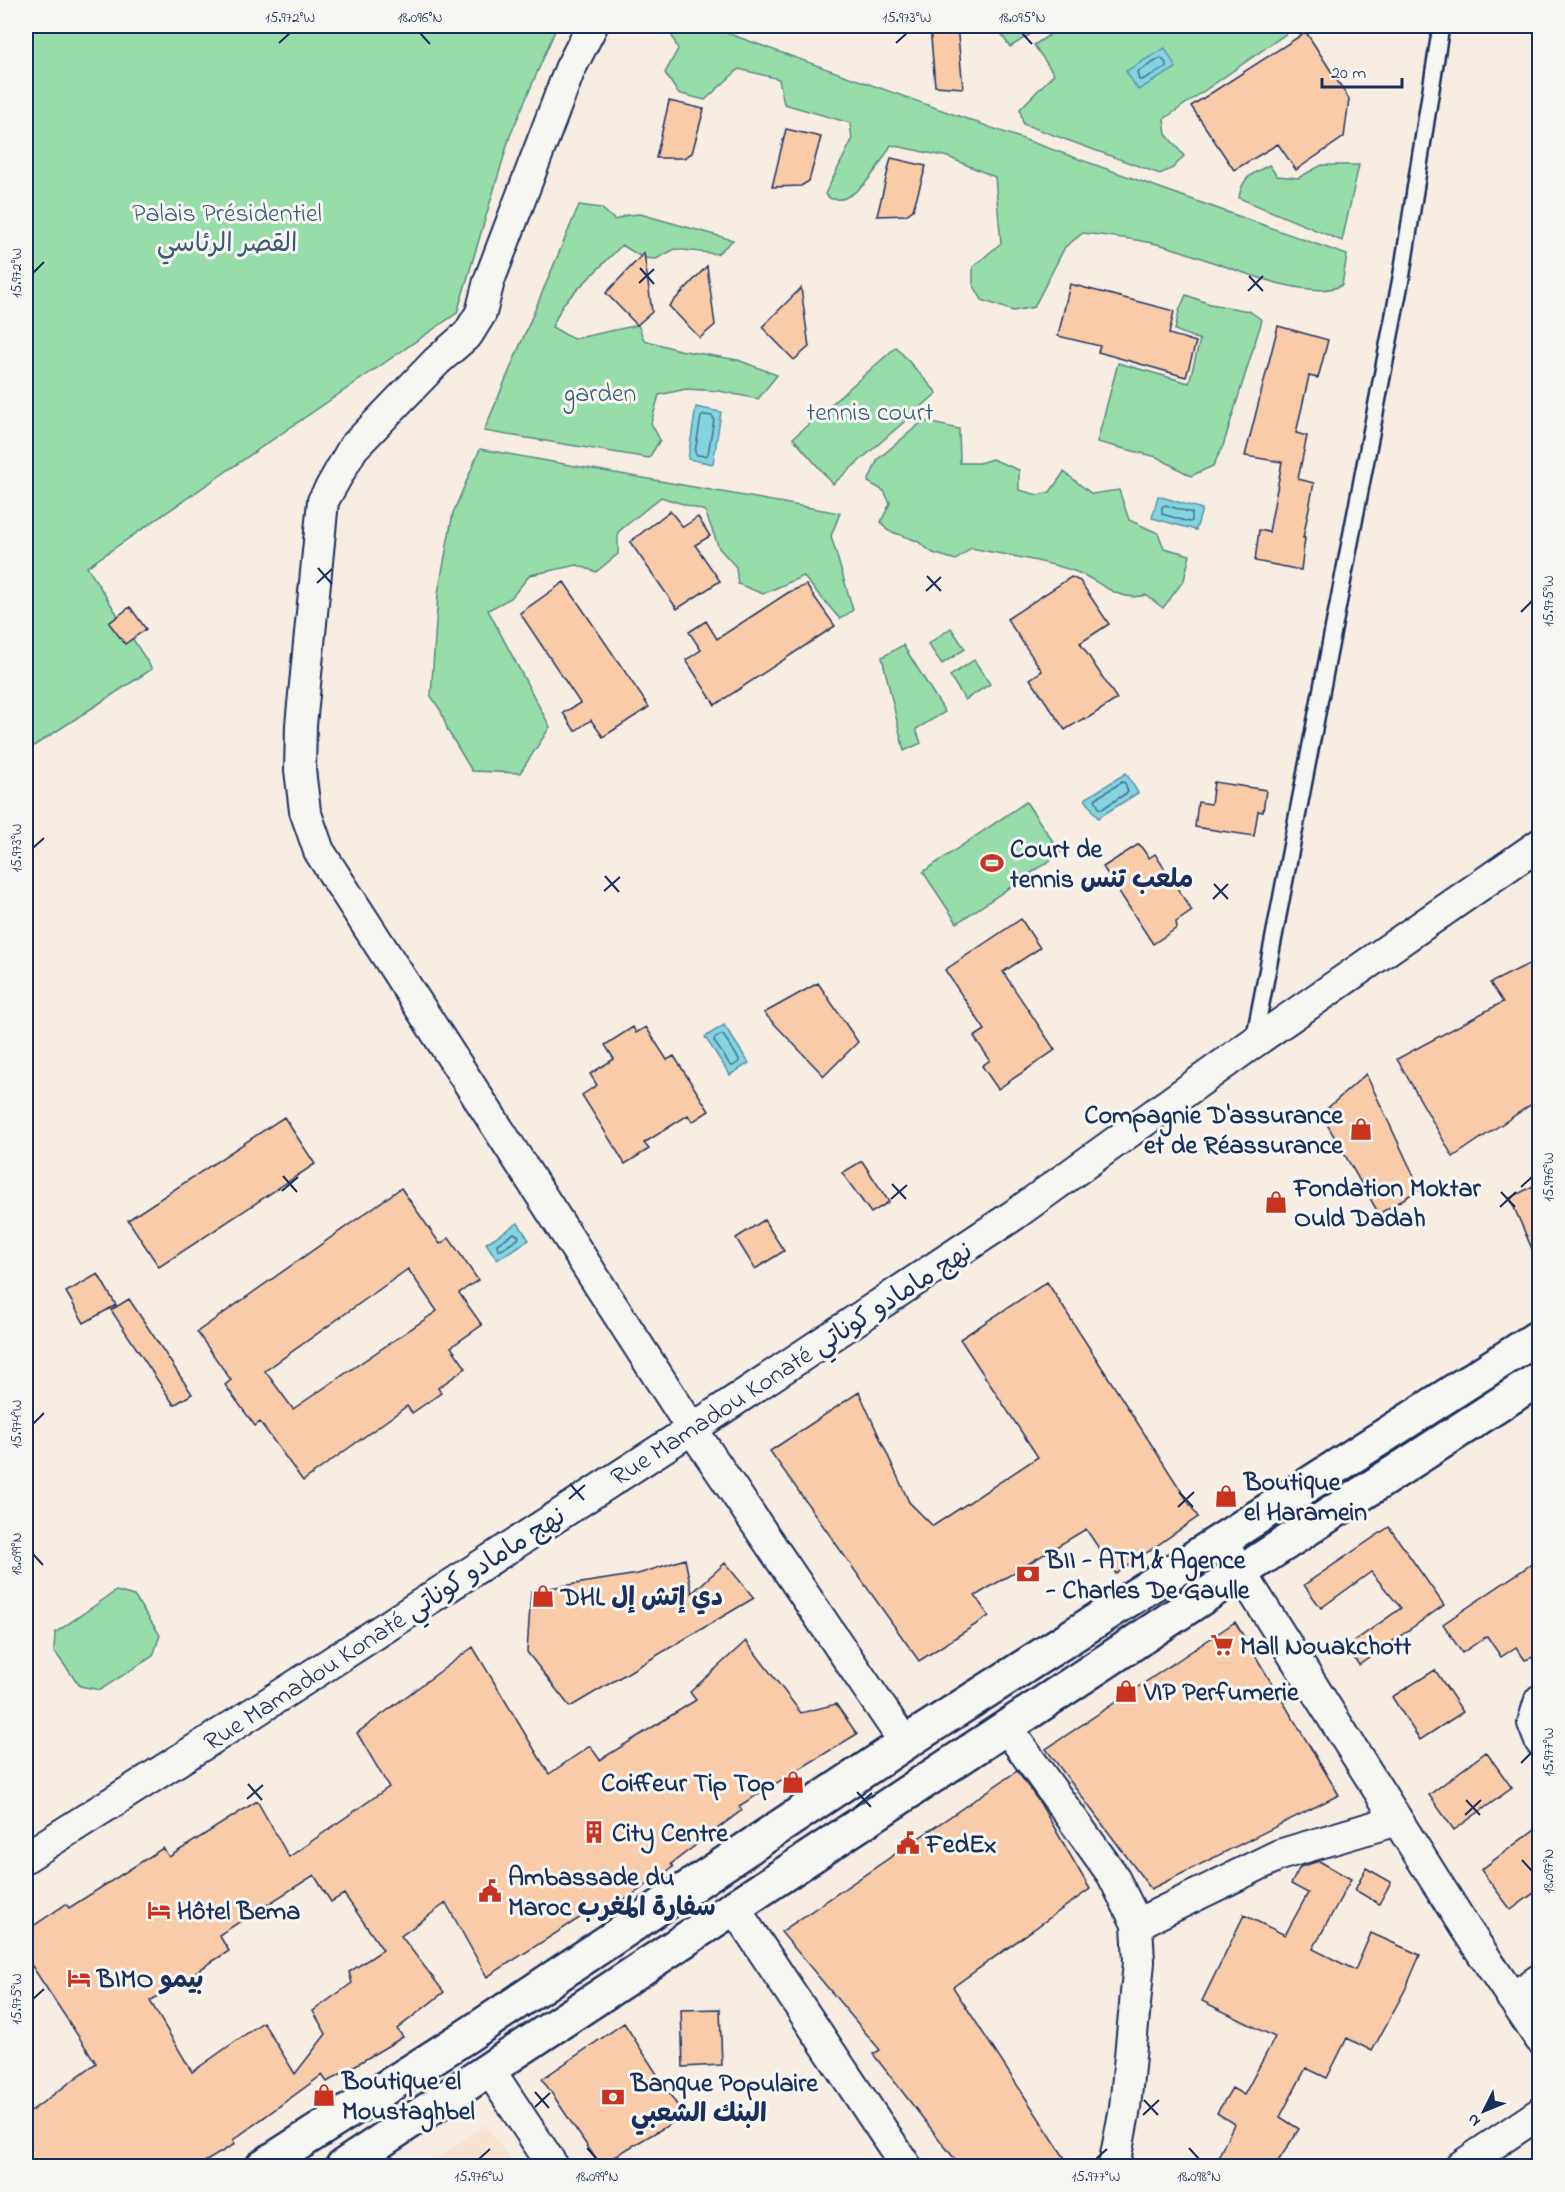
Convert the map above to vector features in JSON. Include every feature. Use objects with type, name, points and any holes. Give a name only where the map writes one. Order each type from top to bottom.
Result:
[{"type":"street","points":[[592,26],[570,69],[489,281],[481,313],[468,334],[437,360],[353,448],[323,501],[301,725],[300,770],[305,811],[319,851],[692,1429],[905,1743]]},
{"type":"street","name":"Rue Mamadou Konaté نهج مامادو كوناتي","points":[[26,1857],[692,1429],[1014,1215],[1253,1042],[1539,844]]},
{"type":"street","points":[[263,2166],[475,2031],[905,1743],[1222,1542],[1539,1336]]},
{"type":"street","points":[[344,2166],[1241,1572],[1539,1378]]},
{"type":"street","points":[[1222,1542],[1397,1820],[1539,2039]]},
{"type":"street","points":[[1539,1700],[1533,1723],[1539,1741]]},
{"type":"street","points":[[1007,1728],[1112,1874],[1137,1924],[1139,1962],[1125,2108],[1114,2166]]},
{"type":"street","points":[[1137,1924],[1279,1855],[1397,1820]]},
{"type":"street","points":[[735,1909],[906,2166]]},
{"type":"street","points":[[1512,1998],[1539,1979]]},
{"type":"street","points":[[489,2069],[553,2166]]},
{"type":"street","points":[[1461,2166],[1539,2113]]},
{"type":"lane","points":[[1253,1042],[1402,273],[1441,26]]},
{"type":"shaded area","points":[[486,2125],[515,2166],[425,2166]]},
{"type":"green space","name":"Palais Présidentiel القصر الرئاسي","points":[[26,26],[557,26],[510,136],[457,313],[87,567],[152,669],[26,751]]},
{"type":"green space","points":[[674,26],[707,26],[1347,255],[1342,285],[1326,289],[1305,289],[1255,277],[1165,246],[1083,233],[1065,247],[1034,307],[1013,311],[982,300],[973,284],[973,267],[1001,243],[995,177],[948,157],[891,145],[872,175],[860,188],[843,199],[831,199],[825,194],[852,140],[850,123],[784,104],[779,79],[739,69],[705,100],[678,93],[665,73],[678,49],[672,36]]},
{"type":"green space","points":[[996,26],[1044,26],[1010,47]]},
{"type":"green space","points":[[1063,26],[1297,26],[1164,119],[1166,134],[1184,156],[1173,168],[1160,174],[1023,124],[1020,109],[1054,74],[1034,45]]},
{"type":"green space","points":[[1269,165],[1277,176],[1298,178],[1322,165],[1359,165],[1342,241],[1239,198],[1245,181]]},
{"type":"green space","name":"garden","points":[[579,205],[601,208],[615,220],[627,215],[640,214],[733,240],[717,254],[675,249],[656,259],[643,258],[622,245],[563,304],[552,327],[573,339],[638,325],[644,340],[679,350],[738,360],[777,375],[758,399],[719,391],[686,389],[659,395],[651,423],[660,440],[649,458],[484,431]]},
{"type":"green space","points":[[1186,295],[1210,304],[1249,311],[1262,320],[1223,446],[1213,466],[1191,476],[1157,457],[1097,442],[1118,363],[1189,383],[1200,340],[1175,330],[1179,311]]},
{"type":"green space","name":"tennis court","points":[[896,347],[937,393],[833,484],[793,438]]},
{"type":"green space","points":[[923,421],[959,429],[960,463],[979,463],[992,459],[1019,470],[1019,490],[1038,495],[1050,492],[1064,472],[1092,494],[1119,490],[1129,520],[1158,533],[1164,548],[1190,555],[1184,580],[1163,608],[1146,595],[1126,596],[1084,575],[1061,567],[971,548],[956,560],[933,553],[917,541],[887,530],[881,522],[890,503],[884,491],[868,482],[878,459]]},
{"type":"green space","points":[[480,449],[840,513],[831,536],[853,610],[840,619],[803,576],[763,594],[738,584],[736,567],[719,548],[705,511],[661,497],[618,532],[618,554],[596,572],[577,565],[530,575],[511,598],[488,610],[550,727],[520,773],[472,771],[448,731],[441,711],[431,696],[438,594],[453,513]]},
{"type":"green space","points":[[951,628],[965,649],[942,664],[928,644]]},
{"type":"green space","points":[[903,645],[945,712],[916,729],[921,743],[904,751],[882,657]]},
{"type":"green space","points":[[974,660],[990,684],[965,700],[950,676]]},
{"type":"green space","name":"Court de tennis ملعب تنس","points":[[1026,802],[1061,853],[957,923],[923,872]]},
{"type":"green space","points":[[116,1591],[134,1596],[160,1635],[153,1656],[100,1690],[80,1686],[54,1651],[55,1633]]},
{"type":"water","points":[[1165,48],[1176,68],[1138,90],[1126,71]]},
{"type":"water","points":[[696,407],[721,412],[713,464],[688,459]]},
{"type":"water","points":[[1158,496],[1202,509],[1196,530],[1152,518]]},
{"type":"water","points":[[1126,773],[1138,793],[1098,818],[1085,799]]},
{"type":"water","points":[[724,1025],[749,1063],[730,1075],[705,1037]]},
{"type":"water","points":[[518,1223],[529,1240],[497,1260],[486,1243]]},
{"type":"building","points":[[930,26],[957,26],[963,88],[935,86]]},
{"type":"building","points":[[1306,32],[1349,99],[1344,137],[1296,170],[1278,144],[1234,170],[1191,106]]},
{"type":"building","points":[[669,101],[704,109],[692,153],[684,158],[656,158]]},
{"type":"building","points":[[786,129],[821,137],[809,181],[801,186],[772,187]]},
{"type":"building","points":[[891,158],[926,166],[913,210],[906,215],[877,216]]},
{"type":"building","points":[[644,253],[652,312],[637,325],[606,293]]},
{"type":"building","points":[[707,266],[715,325],[700,338],[669,306]]},
{"type":"building","points":[[1070,284],[1174,311],[1169,334],[1196,342],[1186,377],[1098,352],[1100,346],[1058,336]]},
{"type":"building","points":[[801,288],[809,347],[794,360],[762,327]]},
{"type":"building","points":[[1278,326],[1328,340],[1318,378],[1309,376],[1296,433],[1307,436],[1298,479],[1314,483],[1303,538],[1305,538],[1301,570],[1255,561],[1259,530],[1269,532],[1282,462],[1245,456]]},
{"type":"building","points":[[670,511],[683,527],[698,517],[710,536],[695,545],[720,581],[677,609],[630,542]]},
{"type":"building","points":[[1071,577],[1080,581],[1109,624],[1080,643],[1117,699],[1065,730],[1030,679],[1042,671],[1007,619]]},
{"type":"building","points":[[564,582],[649,707],[603,737],[591,720],[575,731],[563,713],[580,703],[520,613]]},
{"type":"building","points":[[806,585],[835,626],[715,705],[686,660],[701,650],[689,632],[706,621],[717,639],[789,592]]},
{"type":"building","points":[[130,607],[146,629],[125,644],[109,623]]},
{"type":"building","points":[[1214,782],[1266,790],[1263,812],[1258,811],[1254,836],[1195,827],[1198,802],[1211,804]]},
{"type":"building","points":[[1139,844],[1149,858],[1155,854],[1192,911],[1176,922],[1177,928],[1153,944],[1103,867]]},
{"type":"building","points":[[1021,919],[1040,948],[1003,972],[1055,1050],[998,1089],[982,1066],[990,1060],[974,1037],[985,1030],[945,970]]},
{"type":"building","points":[[1539,959],[1539,1099],[1453,1157],[1397,1059],[1503,1002],[1490,983]]},
{"type":"building","points":[[818,983],[858,1042],[824,1076],[764,1013]]},
{"type":"building","points":[[633,1027],[636,1033],[646,1027],[667,1060],[674,1056],[709,1111],[692,1122],[688,1115],[644,1143],[649,1149],[625,1164],[582,1095],[597,1085],[590,1074],[614,1059],[605,1045]]},
{"type":"building","points":[[1366,1074],[1420,1189],[1379,1214],[1321,1114]]},
{"type":"building","points":[[284,1117],[315,1164],[159,1267],[128,1220]]},
{"type":"building","points":[[862,1161],[889,1202],[871,1213],[842,1173]]},
{"type":"building","points":[[1539,1183],[1539,1265],[1510,1198]]},
{"type":"building","points":[[401,1188],[440,1244],[449,1238],[478,1280],[459,1293],[482,1325],[451,1347],[466,1368],[438,1388],[441,1393],[412,1413],[407,1406],[303,1481],[260,1422],[255,1426],[225,1385],[231,1380],[197,1332]],"holes":[[[408,1269],[437,1311],[293,1409],[265,1371]]]},
{"type":"building","points":[[764,1220],[784,1251],[755,1269],[736,1238]]},
{"type":"building","points":[[98,1274],[116,1305],[84,1323],[66,1292]]},
{"type":"building","points":[[1047,1282],[1198,1517],[1116,1574],[1086,1529],[975,1596],[989,1616],[919,1661],[770,1451],[859,1392],[909,1502],[933,1526],[1038,1457],[960,1339]]},
{"type":"building","points":[[129,1299],[192,1394],[174,1405],[111,1310]]},
{"type":"building","points":[[1389,1527],[1444,1605],[1359,1665],[1346,1647],[1401,1608],[1371,1572],[1321,1608],[1304,1585]]},
{"type":"building","points":[[685,1559],[692,1593],[725,1563],[754,1598],[570,1707],[527,1652],[531,1591],[638,1574]]},
{"type":"building","points":[[1539,1559],[1539,1655],[1525,1660],[1516,1647],[1501,1657],[1487,1636],[1462,1653],[1443,1624]]},
{"type":"building","points":[[1235,1622],[1339,1795],[1151,1889],[1046,1749]]},
{"type":"building","points":[[746,1641],[801,1713],[836,1704],[857,1734],[739,1806],[742,1810],[671,1864],[673,1867],[598,1918],[592,1910],[487,1977],[446,1903],[401,1936],[444,1992],[397,2029],[403,2037],[327,2082],[322,2075],[233,2140],[235,2144],[198,2166],[26,2166],[26,2115],[96,2063],[26,1957],[26,1931],[66,1904],[69,1908],[163,1848],[169,1857],[257,1801],[289,1857],[389,1787],[357,1733],[473,1647],[549,1774],[590,1746],[600,1760],[696,1700],[690,1692]],"holes":[[[314,1875],[331,1902],[344,1894],[383,1950],[349,1972],[352,1983],[313,2011],[326,2034],[295,2074],[263,2022],[192,2072],[150,2001],[229,1951],[219,1935]]]},
{"type":"building","points":[[1435,1670],[1463,1712],[1420,1740],[1392,1697]]},
{"type":"building","points":[[1486,1752],[1512,1788],[1454,1830],[1429,1795]]},
{"type":"building","points":[[1017,1771],[1040,1803],[1090,1889],[953,1987],[1070,2166],[960,2166],[873,2054],[880,2050],[781,1932]]},
{"type":"building","points":[[1539,1826],[1539,1889],[1511,1910],[1481,1870]]},
{"type":"building","points":[[1319,1861],[1351,1879],[1313,1949],[1355,1970],[1371,1933],[1420,1955],[1405,1990],[1372,2051],[1347,2038],[1327,2078],[1306,2068],[1280,2117],[1299,2129],[1275,2166],[1214,2166],[1234,2124],[1217,2113],[1232,2088],[1244,2095],[1275,2037],[1202,2001],[1244,1915],[1285,1935],[1308,1893],[1291,1884],[1300,1867]]},
{"type":"building","points":[[1366,1868],[1391,1882],[1379,1904],[1355,1890]]},
{"type":"building","points":[[720,2009],[722,2065],[683,2067],[681,2010]]},
{"type":"building","name":"Banque Populaire البنك الشعبي","points":[[624,2023],[684,2116],[600,2165],[542,2079]]},
{"type":"place","name":"Court de tennis ملعب تنس","points":[[992,863]]},
{"type":"place","name":"Compagnie D'assurance et de Réassurance","points":[[1361,1129]]},
{"type":"place","name":"Fondation Moktar Ould Dadah","points":[[1276,1202]]},
{"type":"place","name":"Boutique el Haramein","points":[[1226,1496]]},
{"type":"place","name":"BII - ATM & Agence - Charles De Gaulle","points":[[1028,1574]]},
{"type":"place","name":"DHL دي إتش إل","points":[[543,1596]]},
{"type":"place","name":"Mall Nouakchott","points":[[1222,1645]]},
{"type":"place","name":"VIP Perfumerie","points":[[1126,1691]]},
{"type":"place","name":"Coiffeur Tip Top","points":[[793,1782]]},
{"type":"place","name":"City Centre","points":[[594,1832]]},
{"type":"place","name":"FedEx","points":[[908,1843]]},
{"type":"place","name":"Ambassade du Maroc سفارة المغرب","points":[[490,1891]]},
{"type":"place","name":"Hôtel Bema","points":[[159,1910]]},
{"type":"place","name":"BIMO بيمو","points":[[79,1978]]},
{"type":"place","name":"Boutique el Moustaghbel","points":[[324,2095]]},
{"type":"place","name":"Banque Populaire البنك الشعبي","points":[[613,2097]]}]
